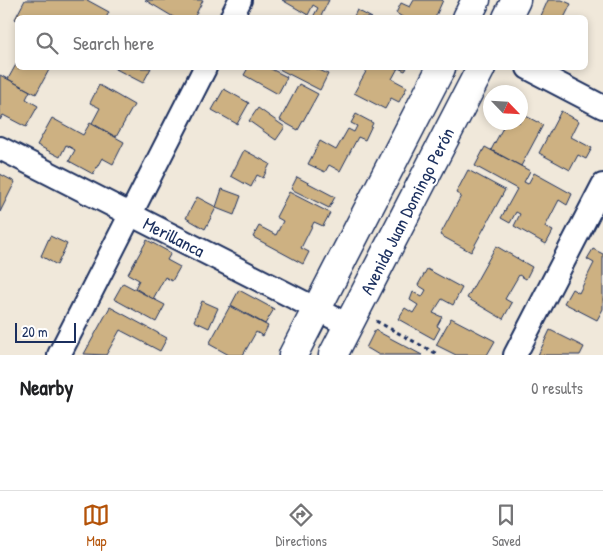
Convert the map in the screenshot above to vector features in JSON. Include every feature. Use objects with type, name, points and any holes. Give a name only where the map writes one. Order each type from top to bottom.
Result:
[{"type":"street","points":[[232,15],[240,0]]},
{"type":"street","points":[[468,15],[476,0]]},
{"type":"street","points":[[508,15],[516,0]]},
{"type":"street","points":[[59,355],[204,70]]},
{"type":"street","name":"Avenida Juan Domingo Perón","points":[[293,355],[441,70]]},
{"type":"street","name":"Avenida Juan Domingo Perón","points":[[333,355],[480,70]]},
{"type":"street","points":[[532,70],[603,107]]},
{"type":"street","name":"Merillanca","points":[[0,148],[316,310],[352,318]]},
{"type":"street","points":[[515,355],[603,185]]},
{"type":"path","points":[[352,318],[440,355]]},
{"type":"building","points":[[25,0],[87,0],[109,12],[108,15],[17,15]]},
{"type":"building","points":[[145,0],[203,0],[196,15],[170,15]]},
{"type":"building","points":[[282,0],[329,0],[322,15],[314,15],[318,8],[313,5],[308,15]]},
{"type":"building","points":[[414,0],[443,0],[436,15],[399,15],[396,13],[401,3],[410,7]]},
{"type":"building","points":[[548,0],[562,0],[571,4],[566,15],[541,15]]},
{"type":"building","points":[[357,10],[366,15],[354,15]]},
{"type":"building","points":[[15,66],[15,70],[49,70],[36,94],[8,79]]},
{"type":"building","points":[[118,70],[150,70],[143,83]]},
{"type":"building","points":[[247,70],[273,70],[287,77],[278,94],[244,75]]},
{"type":"building","points":[[281,70],[319,70],[328,74],[320,90]]},
{"type":"building","points":[[367,70],[397,70],[392,79],[407,87],[399,102],[391,98],[385,109],[354,93]]},
{"type":"building","points":[[0,75],[30,91],[26,99],[38,106],[26,127],[3,115],[0,120]]},
{"type":"building","points":[[299,84],[318,94],[298,130],[280,120]]},
{"type":"building","points":[[99,85],[134,105],[116,137],[92,123],[100,108],[90,103]]},
{"type":"building","points":[[224,89],[249,103],[237,124],[212,110]]},
{"type":"building","points":[[258,108],[285,127],[276,140],[249,121]]},
{"type":"building","points":[[561,111],[579,121],[571,137],[592,148],[586,159],[578,155],[570,170],[539,153]]},
{"type":"building","points":[[356,114],[373,123],[365,140],[358,137],[340,171],[329,165],[325,172],[308,164],[320,141],[336,150],[348,129],[354,132],[357,126],[351,123]]},
{"type":"building","points":[[528,117],[543,125],[521,166],[491,150],[502,130],[528,130]]},
{"type":"building","points":[[52,118],[83,135],[90,123],[124,142],[113,164],[102,158],[93,174],[69,161],[75,150],[66,145],[60,157],[37,145]]},
{"type":"building","points":[[485,147],[530,171],[524,182],[528,184],[534,173],[572,194],[567,205],[559,200],[545,227],[553,231],[546,244],[514,226],[520,214],[516,212],[510,223],[501,218],[517,189],[475,166]]},
{"type":"building","points":[[244,150],[270,164],[263,178],[257,175],[251,187],[231,176]]},
{"type":"building","points":[[468,170],[505,190],[471,252],[440,235],[461,196],[456,193]]},
{"type":"building","points":[[0,174],[15,182],[0,212]]},
{"type":"building","points":[[297,177],[335,197],[329,208],[291,189]]},
{"type":"building","points":[[222,189],[241,196],[234,215],[216,208],[205,229],[186,218],[197,197],[216,207]]},
{"type":"building","points":[[289,192],[330,213],[323,226],[314,222],[301,248],[309,252],[303,264],[253,237],[259,226],[276,235],[283,221],[276,217]]},
{"type":"building","points":[[50,236],[67,244],[57,265],[41,256]]},
{"type":"building","points":[[147,240],[171,253],[167,260],[180,267],[172,281],[165,277],[153,299],[135,288],[139,280],[128,274]]},
{"type":"building","points":[[496,246],[532,267],[526,279],[519,275],[505,299],[512,303],[503,319],[467,298]]},
{"type":"building","points":[[593,249],[603,254],[603,309],[597,320],[564,303],[572,289],[579,293],[594,263],[587,259]]},
{"type":"building","points":[[427,269],[462,288],[453,305],[442,299],[433,313],[442,317],[437,326],[440,328],[434,339],[398,319],[405,308],[413,313],[418,305],[410,300],[413,292],[422,297],[426,290],[418,285]]},
{"type":"building","points":[[123,283],[165,305],[156,322],[114,299]]},
{"type":"building","points":[[239,290],[274,309],[265,324],[231,305]]},
{"type":"building","points":[[202,301],[218,308],[209,328],[194,321]]},
{"type":"building","points":[[230,306],[268,326],[263,336],[256,332],[243,355],[229,355],[209,344]]},
{"type":"building","points":[[110,307],[167,338],[160,351],[120,330],[106,355],[84,354]]},
{"type":"building","points":[[451,318],[495,341],[487,355],[456,355],[436,345]]},
{"type":"building","points":[[375,330],[422,355],[379,355],[366,348]]},
{"type":"building","points":[[550,330],[584,347],[580,355],[538,355]]}]
